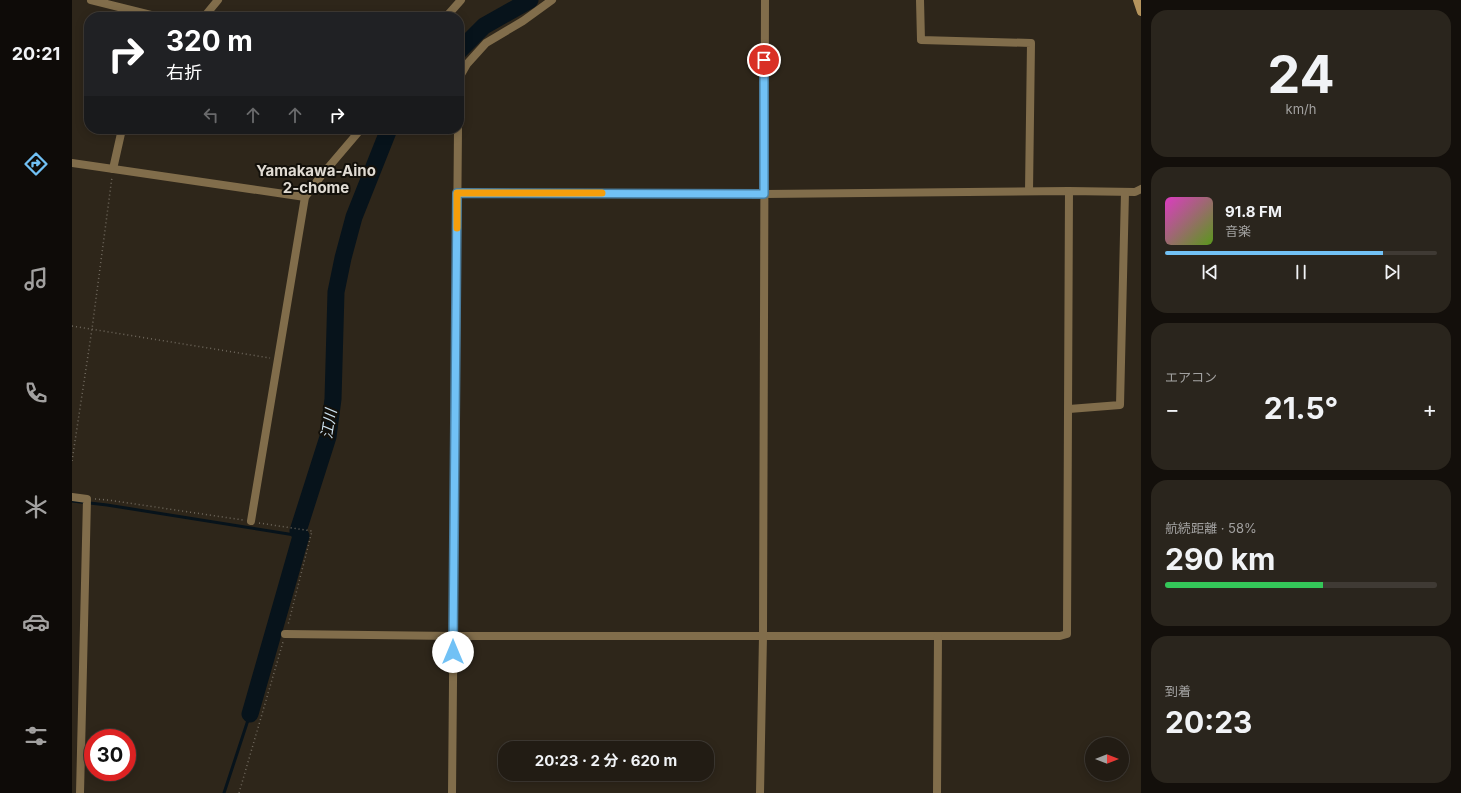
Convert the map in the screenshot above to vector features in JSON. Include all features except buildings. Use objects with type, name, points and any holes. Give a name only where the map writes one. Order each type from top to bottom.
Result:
[{"type":"main road","points":[[1137,0],[1141,12]]},
{"type":"street","points":[[91,0],[138,12]]},
{"type":"street","points":[[208,12],[218,0]]},
{"type":"street","points":[[450,12],[461,0]]},
{"type":"street","points":[[464,70],[467,64],[486,43],[552,0]]},
{"type":"street","points":[[760,793],[763,636],[764,0]]},
{"type":"street","points":[[920,0],[920,40],[1031,43],[1029,191]]},
{"type":"street","points":[[113,169],[121,134]]},
{"type":"street","points":[[251,521],[305,197],[357,134]]},
{"type":"street","points":[[452,793],[458,134]]},
{"type":"street","points":[[72,163],[305,197]]},
{"type":"street","points":[[457,193],[764,194],[1029,191],[1135,192],[1141,189]]},
{"type":"street","points":[[285,634],[453,636],[1060,636],[1067,634],[1069,191]]},
{"type":"street","points":[[1069,409],[1120,405],[1126,192]]},
{"type":"street","points":[[72,497],[87,499],[80,793]]},
{"type":"street","points":[[937,793],[938,636]]},
{"type":"path","points":[[72,461],[92,328],[113,169]]},
{"type":"path","points":[[72,326],[278,359]]},
{"type":"path","points":[[87,499],[108,500],[312,531],[285,634],[239,793]]},
{"type":"waterway","name":"江川","points":[[464,46],[484,26],[530,0]]},
{"type":"waterway","name":"江川","points":[[250,714],[301,536],[298,531],[328,437],[333,399],[336,292],[343,258],[354,217],[387,134]]},
{"type":"waterway","points":[[72,501],[107,505],[301,536]]},
{"type":"waterway","points":[[224,793],[250,714]]},
{"type":"slow traffic","points":[[457,228],[457,193],[602,193]]},
{"type":"district","name":"Yamakawa-Aino 2-chome","points":[[316,180]]},
{"type":"route","points":[[453,652],[457,193],[764,194],[764,60]]}]
